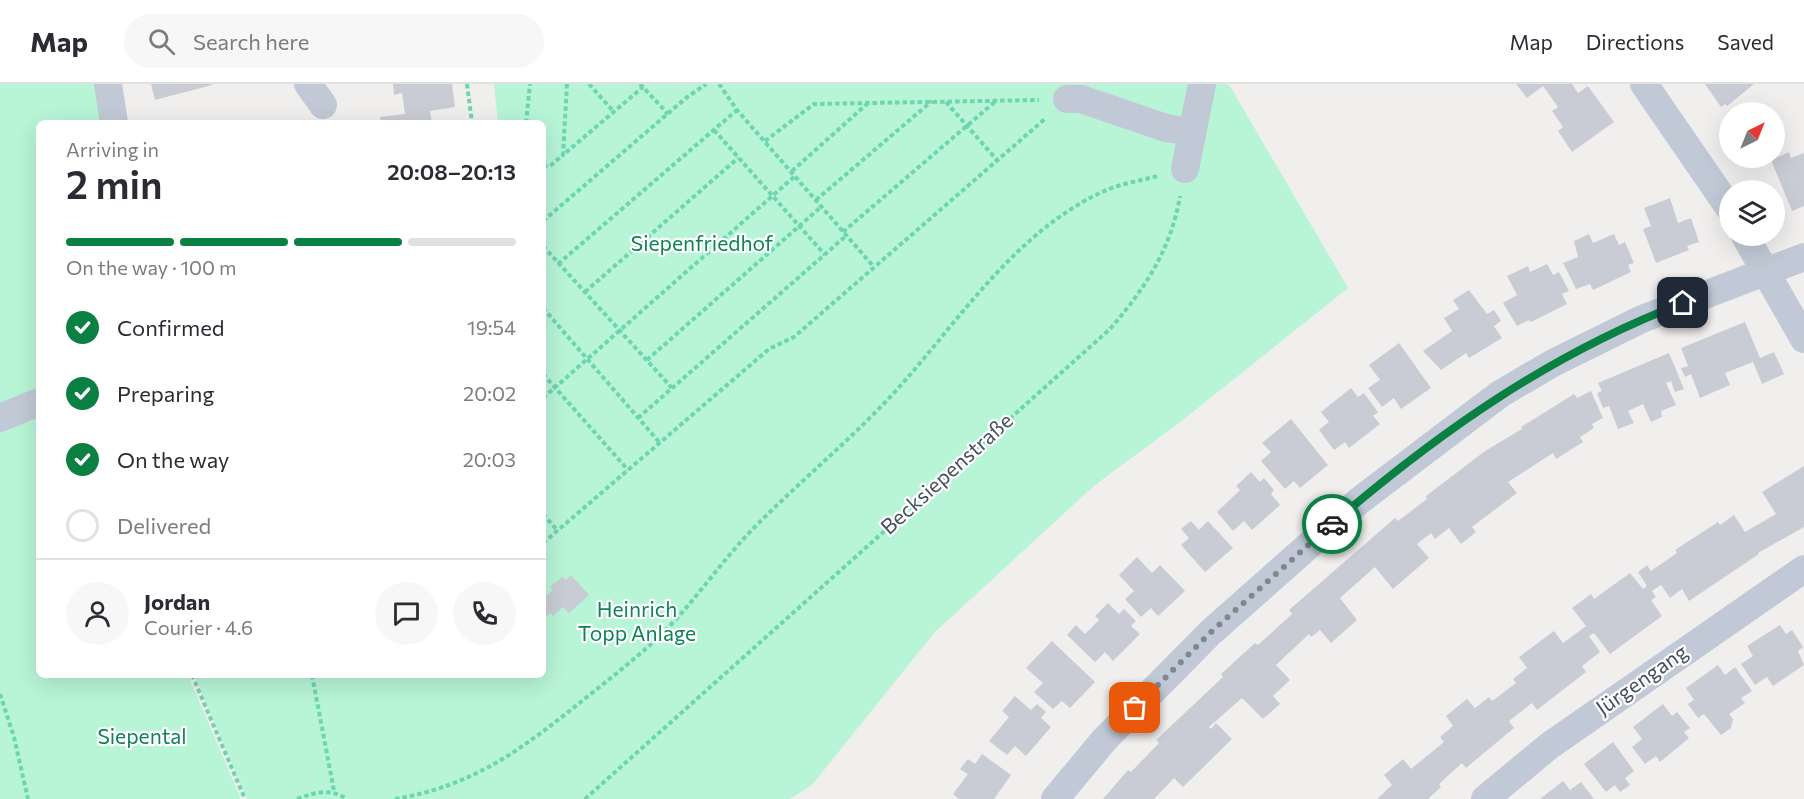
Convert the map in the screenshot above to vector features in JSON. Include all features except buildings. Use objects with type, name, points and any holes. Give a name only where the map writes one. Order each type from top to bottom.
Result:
[{"type":"street","points":[[108,84],[114,120]]},
{"type":"street","points":[[1185,169],[1202,84]]},
{"type":"street","points":[[1644,84],[1719,193]]},
{"type":"street","points":[[1067,99],[1081,99],[1166,128],[1192,132]]},
{"type":"street","points":[[1750,246],[1804,339]]},
{"type":"street","points":[[1055,799],[1105,739],[1211,632],[1359,501],[1500,394],[1553,363],[1642,319],[1804,257]]},
{"type":"street","points":[[0,418],[36,403]]},
{"type":"street","name":"Jürgengang","points":[[1485,799],[1549,746],[1804,569]]},
{"type":"path","points":[[467,84],[472,120]]},
{"type":"path","points":[[526,120],[530,84]]},
{"type":"path","points":[[563,155],[567,84]]},
{"type":"path","points":[[589,84],[614,112]]},
{"type":"path","points":[[546,218],[706,84]]},
{"type":"path","points":[[719,84],[737,110],[874,267]]},
{"type":"path","points":[[546,166],[550,166],[642,86],[668,114]]},
{"type":"path","points":[[765,141],[814,104],[1067,99]]},
{"type":"path","points":[[546,540],[769,349],[794,337],[1067,99]]},
{"type":"path","points":[[638,418],[825,255],[845,234],[997,100]]},
{"type":"path","points":[[945,101],[997,160]]},
{"type":"path","points":[[816,200],[932,102]]},
{"type":"path","points":[[792,171],[868,103]]},
{"type":"path","points":[[558,264],[737,110]]},
{"type":"path","points":[[714,130],[825,255]]},
{"type":"path","points":[[585,292],[738,158]]},
{"type":"path","points":[[395,799],[444,787],[489,770],[527,744],[645,651],[678,617],[746,537],[874,416],[994,277],[1036,234],[1070,208],[1102,192],[1185,169]]},
{"type":"path","name":"Becksiepenstraße","points":[[585,799],[1109,330],[1142,292],[1160,258],[1176,223],[1185,169]]},
{"type":"path","points":[[546,395],[795,176]]},
{"type":"path","points":[[647,360],[822,206]]},
{"type":"path","points":[[546,250],[672,388]]},
{"type":"path","points":[[546,311],[660,442]]},
{"type":"path","points":[[546,377],[628,470]]},
{"type":"path","points":[[546,517],[557,530]]},
{"type":"path","points":[[193,678],[245,799]]},
{"type":"path","points":[[313,678],[334,791]]},
{"type":"path","points":[[0,694],[14,737],[28,799]]},
{"type":"path","points":[[297,799],[313,793],[334,791],[347,799]]},
{"type":"green space","name":"Siepental","points":[[0,84],[107,84],[113,120],[36,120],[36,678],[189,678],[241,799],[0,799]]},
{"type":"green space","points":[[494,84],[1225,84],[1230,86],[1348,288],[1179,423],[1095,485],[934,633],[812,785],[790,799],[247,799],[195,678],[546,678],[546,120],[498,120]]},
{"type":"way so far","points":[[1135,708],[1211,632],[1332,524]]},
{"type":"route","points":[[1332,524],[1500,394],[1553,363],[1642,319],[1683,303]]},
{"type":"park label","name":"Siepenfriedhof","points":[[702,244]]},
{"type":"park label","name":"Heinrich Topp Anlage","points":[[637,622]]}]
